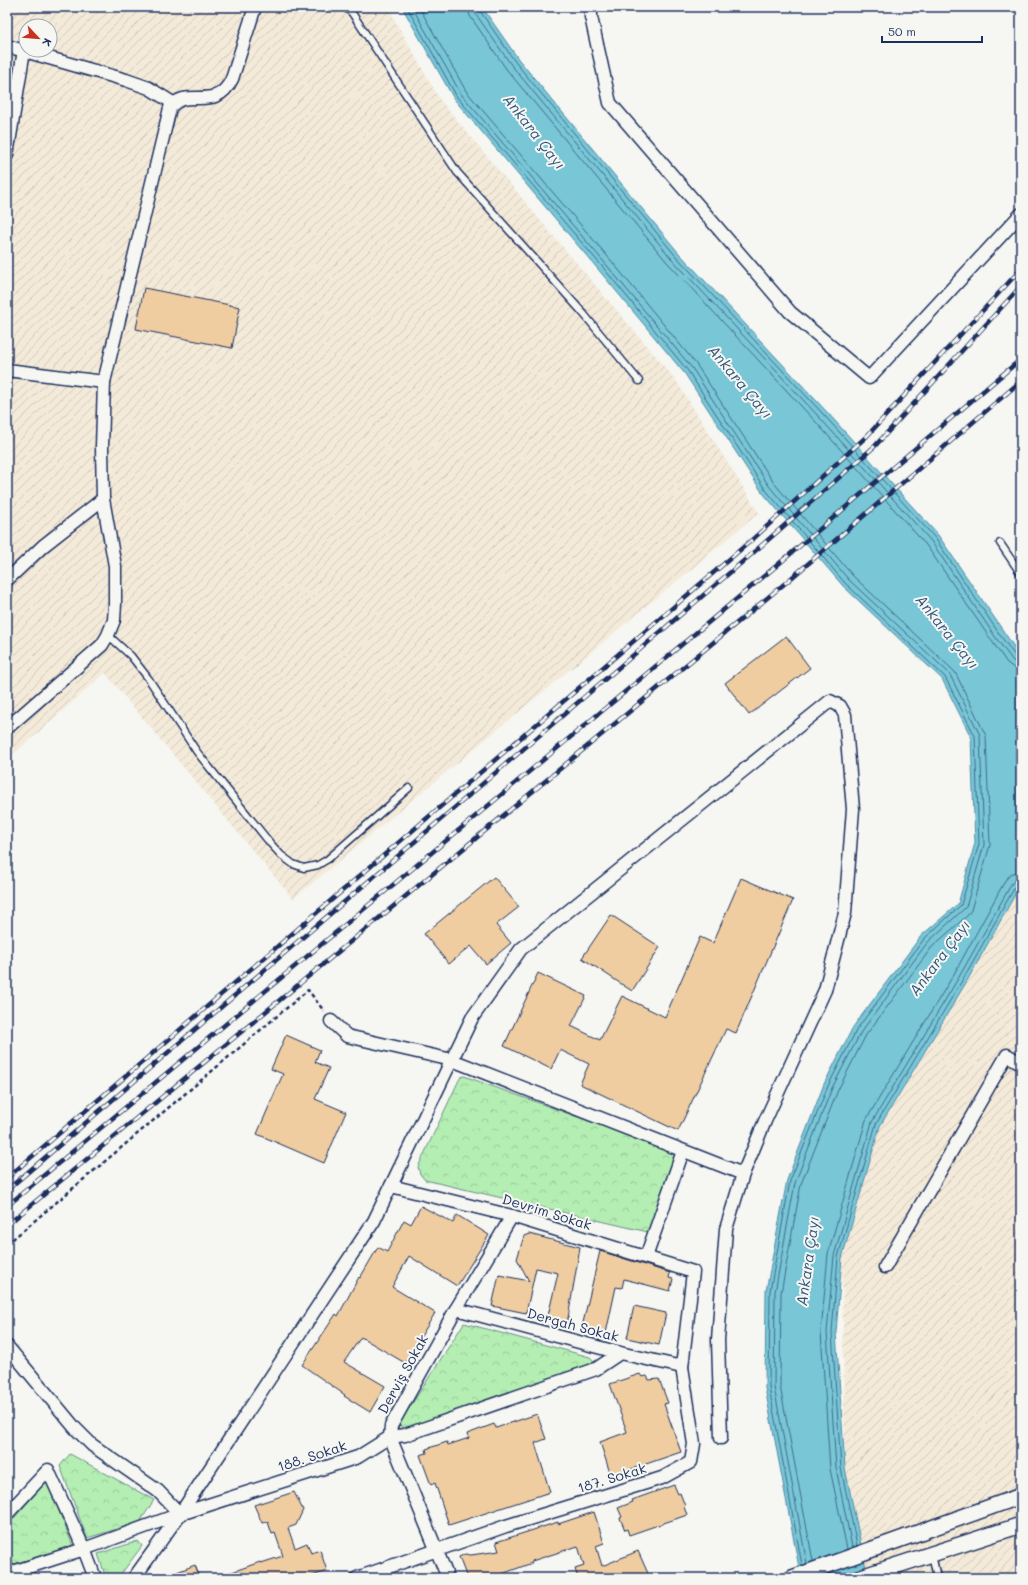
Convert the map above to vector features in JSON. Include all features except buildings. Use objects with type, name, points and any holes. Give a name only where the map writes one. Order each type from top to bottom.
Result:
[{"type":"street","points":[[7,728],[102,645],[114,620],[114,566],[103,498],[102,448],[104,382],[167,116],[173,103],[180,99],[212,98],[225,89],[232,79],[255,7]]},
{"type":"street","points":[[591,7],[591,17],[610,103],[790,312],[869,378],[1021,214]]},
{"type":"street","points":[[7,46],[18,49]]},
{"type":"street","points":[[7,155],[23,58]]},
{"type":"street","points":[[51,58],[149,88],[173,103]]},
{"type":"street","points":[[7,370],[104,382]]},
{"type":"street","points":[[7,580],[43,546],[103,498]]},
{"type":"street","points":[[134,1578],[180,1514],[374,1221],[472,1018],[521,949],[830,701],[840,706],[845,715],[853,809],[845,914],[825,990],[765,1121],[743,1174],[726,1229],[718,1340],[721,1438]]},
{"type":"street","points":[[331,1021],[348,1036],[452,1060],[743,1174]]},
{"type":"street","points":[[885,1267],[1007,1055],[1021,1063]]},
{"type":"street","points":[[646,1257],[683,1151]]},
{"type":"street","name":"Devrim Sokak","points":[[391,1186],[512,1216],[693,1272]]},
{"type":"street","name":"Derviş Sokak","points":[[448,1578],[390,1437],[391,1426],[456,1309],[512,1216]]},
{"type":"street","name":"187. Sokak","points":[[357,1578],[506,1526],[662,1478],[691,1462],[694,1444],[682,1367],[693,1272]]},
{"type":"street","name":"Dergah Sokak","points":[[456,1309],[620,1353],[682,1367]]},
{"type":"street","points":[[7,1346],[75,1428],[92,1446],[158,1491],[180,1514]]},
{"type":"street","name":"188. Sokak","points":[[7,1574],[84,1549],[180,1514],[358,1457],[390,1437],[405,1435],[596,1369],[620,1353]]},
{"type":"street","points":[[7,1514],[48,1470],[84,1549],[95,1578]]},
{"type":"street","points":[[792,1578],[1021,1496]]},
{"type":"street","points":[[858,1578],[1021,1525]]},
{"type":"lane","points":[[345,7],[356,19],[457,172],[583,313],[639,381]]},
{"type":"lane","points":[[1000,543],[1021,574]]},
{"type":"lane","points":[[108,635],[136,662],[197,752],[260,831],[281,855],[293,864],[304,868],[318,865],[328,859],[409,788]]},
{"type":"lane","points":[[932,1554],[937,1578]]},
{"type":"path","points":[[7,1244],[308,990],[331,1021]]},
{"type":"shaded area","points":[[7,7],[390,7],[393,17],[440,100],[675,379],[759,513],[293,899],[105,673],[7,760]]},
{"type":"shaded area","points":[[1021,884],[1021,1578],[868,1578],[845,1468],[842,1258],[880,1126],[967,981]]},
{"type":"green space","points":[[464,1076],[672,1151],[675,1155],[648,1232],[425,1180],[420,1174],[418,1167],[459,1080]]},
{"type":"green space","points":[[464,1323],[590,1357],[595,1362],[405,1430],[399,1424]]},
{"type":"green space","points":[[70,1454],[154,1500],[140,1522],[87,1538],[60,1466]]},
{"type":"green space","points":[[47,1481],[73,1546],[7,1566],[7,1526]]},
{"type":"green space","points":[[138,1541],[142,1546],[118,1578],[106,1578],[98,1554]]},
{"type":"water","name":"Ankara Çayı","points":[[402,7],[482,7],[519,60],[678,252],[826,411],[938,535],[1021,657],[1021,884],[967,981],[880,1126],[842,1258],[836,1332],[845,1468],[868,1578],[801,1578],[765,1388],[766,1291],[787,1180],[824,1084],[853,1027],[921,936],[958,904],[975,843],[971,737],[942,679],[843,586],[762,492],[685,374],[454,99]]},
{"type":"railway","points":[[7,1178],[754,538],[867,436],[1021,269]]},
{"type":"railway","points":[[7,1190],[761,546],[875,446],[1021,286]]},
{"type":"railway","points":[[7,1206],[775,567],[1021,359]]},
{"type":"railway","points":[[7,1225],[789,580],[1021,381]]}]
